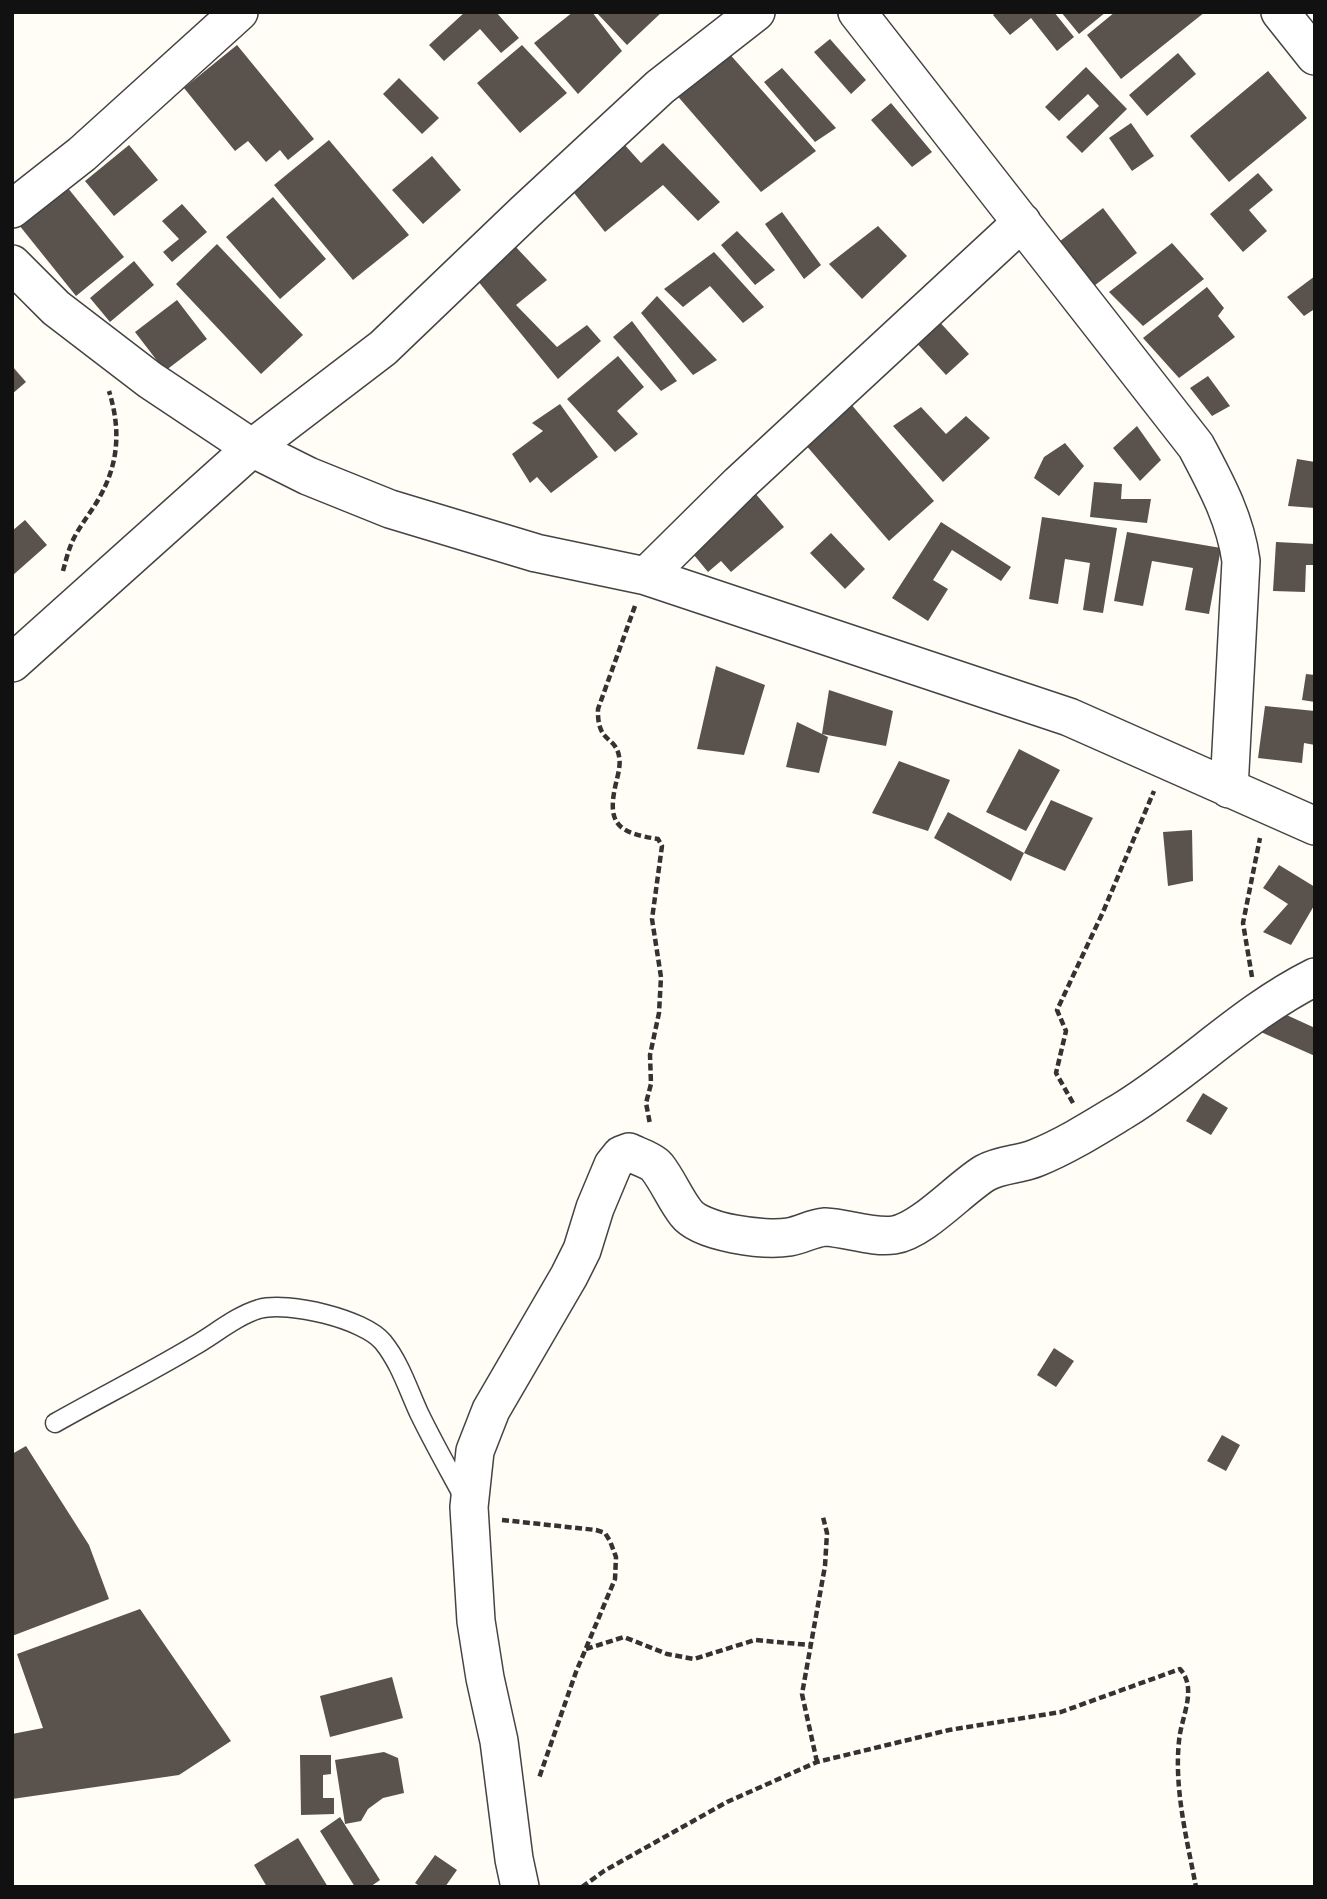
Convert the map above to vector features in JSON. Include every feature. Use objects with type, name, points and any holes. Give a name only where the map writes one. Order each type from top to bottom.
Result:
[{"type":"street","points":[[12,209],[82,154],[239,12]]},
{"type":"street","points":[[12,663],[252,448],[383,348],[660,88],[756,12]]},
{"type":"street","points":[[857,12],[1196,446],[1231,517],[1241,561],[1229,789]]},
{"type":"street","points":[[1280,12],[1315,57]]},
{"type":"street","points":[[646,576],[739,484],[1022,222]]},
{"type":"street","points":[[12,264],[56,308],[150,380],[252,448],[308,476],[390,509],[536,553],[646,576],[1069,717],[1315,826]]},
{"type":"street","points":[[520,1887],[499,1741],[485,1678],[477,1621],[469,1507],[475,1451],[491,1410],[582,1250],[613,1164],[621,1155],[629,1152],[656,1166],[688,1216],[710,1227],[739,1234],[776,1238],[794,1237],[825,1227],[891,1236],[920,1222],[987,1172],[1034,1159],[1091,1129],[1171,1080],[1258,1009],[1315,977]]},
{"type":"lane","points":[[55,1423],[257,1310],[283,1307],[323,1314],[362,1326],[381,1340],[403,1374],[419,1412],[469,1507]]},
{"type":"path","points":[[61,575],[73,539],[99,499],[110,477],[117,452],[118,424],[104,380]]},
{"type":"path","points":[[646,576],[598,709],[597,723],[602,734],[619,755],[612,798],[614,819],[622,830],[633,835],[658,839],[662,845],[652,919],[661,978],[659,1013],[650,1044],[651,1084],[646,1103],[656,1166]]},
{"type":"path","points":[[1091,1129],[1055,1070],[1066,1031],[1057,1010],[1103,912],[1167,761]]},
{"type":"path","points":[[1258,1009],[1243,923],[1266,805]]},
{"type":"path","points":[[469,1507],[494,1519],[579,1527],[605,1533],[616,1557],[615,1579],[555,1730],[538,1781]]},
{"type":"path","points":[[817,1762],[802,1693],[827,1545],[826,1525],[822,1517]]},
{"type":"path","points":[[586,1649],[624,1637],[675,1656],[694,1659],[755,1640],[810,1644]]},
{"type":"path","points":[[582,1887],[604,1871],[727,1802],[817,1762],[949,1730],[1062,1712],[1180,1669],[1187,1678],[1190,1689],[1179,1739],[1178,1776],[1196,1887]]},
{"type":"building","points":[[465,12],[496,12],[519,38],[501,53],[480,29],[444,61],[429,45]]},
{"type":"building","points":[[573,12],[592,12],[622,51],[578,94],[534,43]]},
{"type":"building","points":[[596,12],[662,12],[627,45]]},
{"type":"building","points":[[996,12],[1054,12],[1074,37],[1057,51],[1031,18],[1010,35],[993,15]]},
{"type":"building","points":[[1061,12],[1106,12],[1079,34]]},
{"type":"building","points":[[1115,12],[1205,12],[1121,79],[1087,35]]},
{"type":"building","points":[[830,39],[866,80],[851,94],[814,52]]},
{"type":"building","points":[[237,45],[314,139],[288,160],[280,150],[266,162],[248,141],[235,151],[184,88]]},
{"type":"building","points":[[522,45],[567,93],[520,133],[477,83]]},
{"type":"building","points":[[726,50],[816,151],[761,192],[674,92]]},
{"type":"building","points":[[1178,53],[1196,74],[1147,116],[1129,95]]},
{"type":"building","points":[[1086,67],[1127,109],[1082,153],[1066,137],[1099,106],[1088,94],[1059,121],[1045,107]]},
{"type":"building","points":[[782,68],[836,128],[815,142],[764,82]]},
{"type":"building","points":[[1268,71],[1307,118],[1229,182],[1190,136]]},
{"type":"building","points":[[399,78],[439,118],[422,134],[383,94]]},
{"type":"building","points":[[891,103],[932,152],[912,167],[871,120]]},
{"type":"building","points":[[1131,123],[1154,156],[1132,171],[1109,138]]},
{"type":"building","points":[[329,140],[409,235],[353,280],[274,185]]},
{"type":"building","points":[[623,143],[641,163],[663,143],[720,202],[698,221],[663,185],[605,232],[567,184]]},
{"type":"building","points":[[129,145],[158,180],[114,216],[85,181]]},
{"type":"building","points":[[432,156],[461,190],[423,224],[392,190]]},
{"type":"building","points":[[1258,173],[1273,190],[1249,210],[1267,231],[1243,252],[1210,214]]},
{"type":"building","points":[[67,187],[124,257],[76,296],[19,225]]},
{"type":"building","points":[[273,197],[326,259],[280,299],[226,237]]},
{"type":"building","points":[[182,204],[207,232],[172,262],[163,252],[179,239],[162,221]]},
{"type":"building","points":[[1103,208],[1137,253],[1090,289],[1055,245]]},
{"type":"building","points":[[782,212],[821,265],[804,279],[765,224]]},
{"type":"building","points":[[878,226],[907,256],[862,299],[829,264]]},
{"type":"building","points":[[737,231],[775,270],[755,285],[721,245]]},
{"type":"building","points":[[1172,243],[1204,279],[1143,326],[1109,292]]},
{"type":"building","points":[[217,244],[303,335],[261,374],[176,284]]},
{"type":"building","points":[[513,244],[547,280],[516,305],[557,347],[587,325],[601,341],[558,379],[473,275]]},
{"type":"building","points":[[714,252],[764,307],[743,323],[710,286],[683,307],[664,289]]},
{"type":"building","points":[[134,261],[154,285],[110,322],[90,298]]},
{"type":"building","points":[[1315,276],[1315,312],[1313,310],[1304,316],[1287,297]]},
{"type":"building","points":[[1207,287],[1224,308],[1218,316],[1235,337],[1179,378],[1143,338]]},
{"type":"building","points":[[657,296],[717,360],[693,375],[641,313]]},
{"type":"building","points":[[177,300],[207,339],[165,371],[135,332]]},
{"type":"building","points":[[936,318],[969,354],[946,375],[913,339]]},
{"type":"building","points":[[632,321],[677,381],[661,391],[613,337]]},
{"type":"building","points":[[618,356],[644,387],[617,411],[638,434],[615,452],[567,399]]},
{"type":"building","points":[[12,366],[26,382],[12,394]]},
{"type":"building","points":[[1208,376],[1230,406],[1212,416],[1190,388]]},
{"type":"building","points":[[850,403],[934,501],[889,541],[804,443]]},
{"type":"building","points":[[560,404],[598,457],[551,493],[537,477],[530,483],[512,454],[543,431],[532,423]]},
{"type":"building","points":[[921,407],[946,434],[966,416],[990,438],[943,482],[893,426]]},
{"type":"building","points":[[1137,426],[1161,460],[1140,481],[1113,448]]},
{"type":"building","points":[[1065,443],[1084,466],[1059,496],[1034,478],[1044,457]]},
{"type":"building","points":[[1297,459],[1315,462],[1315,508],[1288,506]]},
{"type":"building","points":[[1094,482],[1122,484],[1121,499],[1151,499],[1147,523],[1090,517]]},
{"type":"building","points":[[755,493],[784,527],[731,572],[721,561],[708,572],[689,549]]},
{"type":"building","points":[[1042,517],[1117,528],[1103,613],[1083,610],[1090,563],[1065,559],[1058,604],[1029,599]]},
{"type":"building","points":[[25,520],[47,545],[12,576],[12,531]]},
{"type":"building","points":[[941,522],[1011,567],[1001,581],[952,550],[933,580],[948,589],[928,621],[892,598]]},
{"type":"building","points":[[1127,532],[1221,548],[1209,614],[1185,610],[1193,568],[1152,561],[1143,606],[1114,601]]},
{"type":"building","points":[[831,533],[865,569],[845,589],[810,553]]},
{"type":"building","points":[[1276,542],[1315,544],[1315,565],[1306,565],[1305,592],[1273,591]]},
{"type":"building","points":[[716,666],[765,685],[744,755],[697,749]]},
{"type":"building","points":[[1306,674],[1315,675],[1315,702],[1302,700]]},
{"type":"building","points":[[829,690],[893,711],[886,746],[822,734]]},
{"type":"building","points":[[1265,706],[1315,711],[1315,745],[1304,743],[1302,763],[1258,758]]},
{"type":"building","points":[[797,722],[828,737],[819,773],[786,767]]},
{"type":"building","points":[[1019,749],[1060,770],[1026,831],[986,812]]},
{"type":"building","points":[[899,761],[950,780],[928,831],[872,813]]},
{"type":"building","points":[[1051,800],[1093,818],[1065,871],[1024,853]]},
{"type":"building","points":[[948,812],[1024,853],[1011,881],[934,838]]},
{"type":"building","points":[[1192,830],[1193,881],[1168,886],[1163,832]]},
{"type":"building","points":[[1279,865],[1315,887],[1315,904],[1291,945],[1263,932],[1288,904],[1263,888]]},
{"type":"building","points":[[1256,1001],[1315,1028],[1315,1056],[1245,1025]]},
{"type":"building","points":[[1203,1093],[1228,1108],[1211,1135],[1186,1121]]},
{"type":"building","points":[[1054,1348],[1074,1361],[1056,1387],[1037,1375]]},
{"type":"building","points":[[1222,1435],[1240,1445],[1226,1471],[1207,1461]]},
{"type":"building","points":[[26,1446],[89,1545],[109,1599],[12,1636],[12,1454]]},
{"type":"building","points":[[140,1609],[231,1741],[179,1775],[12,1799],[12,1734],[43,1728],[17,1654]]},
{"type":"building","points":[[392,1677],[403,1718],[330,1737],[320,1696]]},
{"type":"building","points":[[384,1752],[398,1758],[404,1793],[383,1798],[368,1809],[361,1821],[345,1824],[335,1760]]},
{"type":"building","points":[[300,1755],[331,1755],[331,1774],[323,1775],[323,1798],[334,1798],[334,1814],[301,1815]]},
{"type":"building","points":[[340,1817],[380,1880],[370,1887],[355,1887],[320,1831]]},
{"type":"building","points":[[298,1838],[328,1887],[267,1887],[254,1865]]},
{"type":"building","points":[[435,1855],[457,1870],[445,1887],[421,1887],[415,1883]]}]
